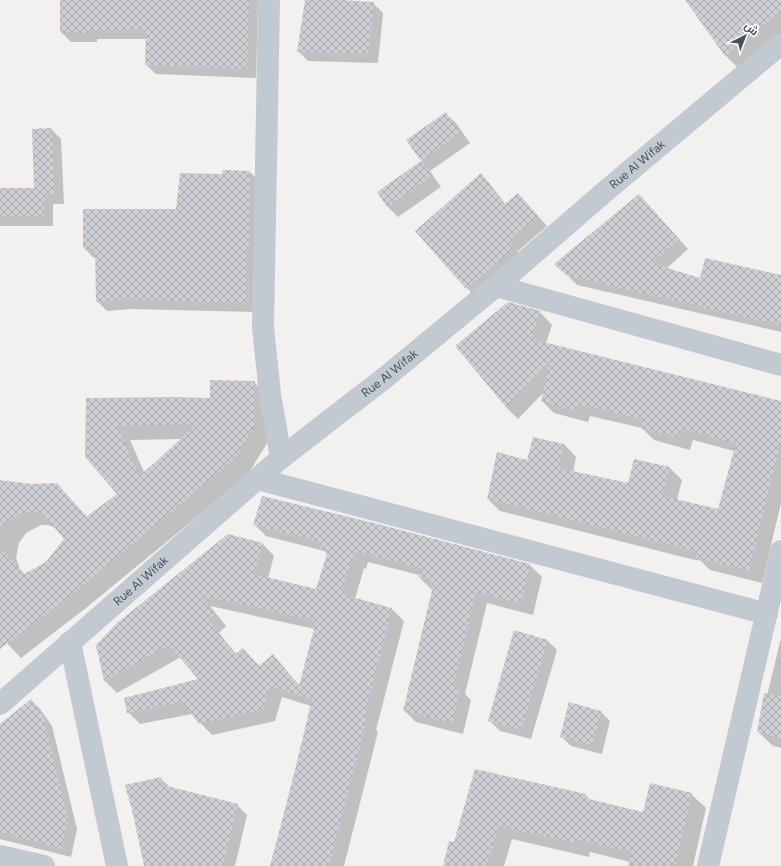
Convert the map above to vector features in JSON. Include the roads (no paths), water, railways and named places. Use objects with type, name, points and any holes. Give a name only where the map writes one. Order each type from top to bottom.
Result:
[{"type":"street","points":[[270,0],[263,328],[270,394],[281,458]]},
{"type":"street","name":"Rue Al Wifak","points":[[0,704],[281,458],[387,376],[496,286],[608,189],[781,44]]},
{"type":"street","points":[[496,286],[781,365]]},
{"type":"street","points":[[258,479],[767,614]]},
{"type":"street","points":[[708,866],[781,551]]},
{"type":"street","points":[[70,642],[117,866]]},
{"type":"street","points":[[0,856],[44,866]]}]
